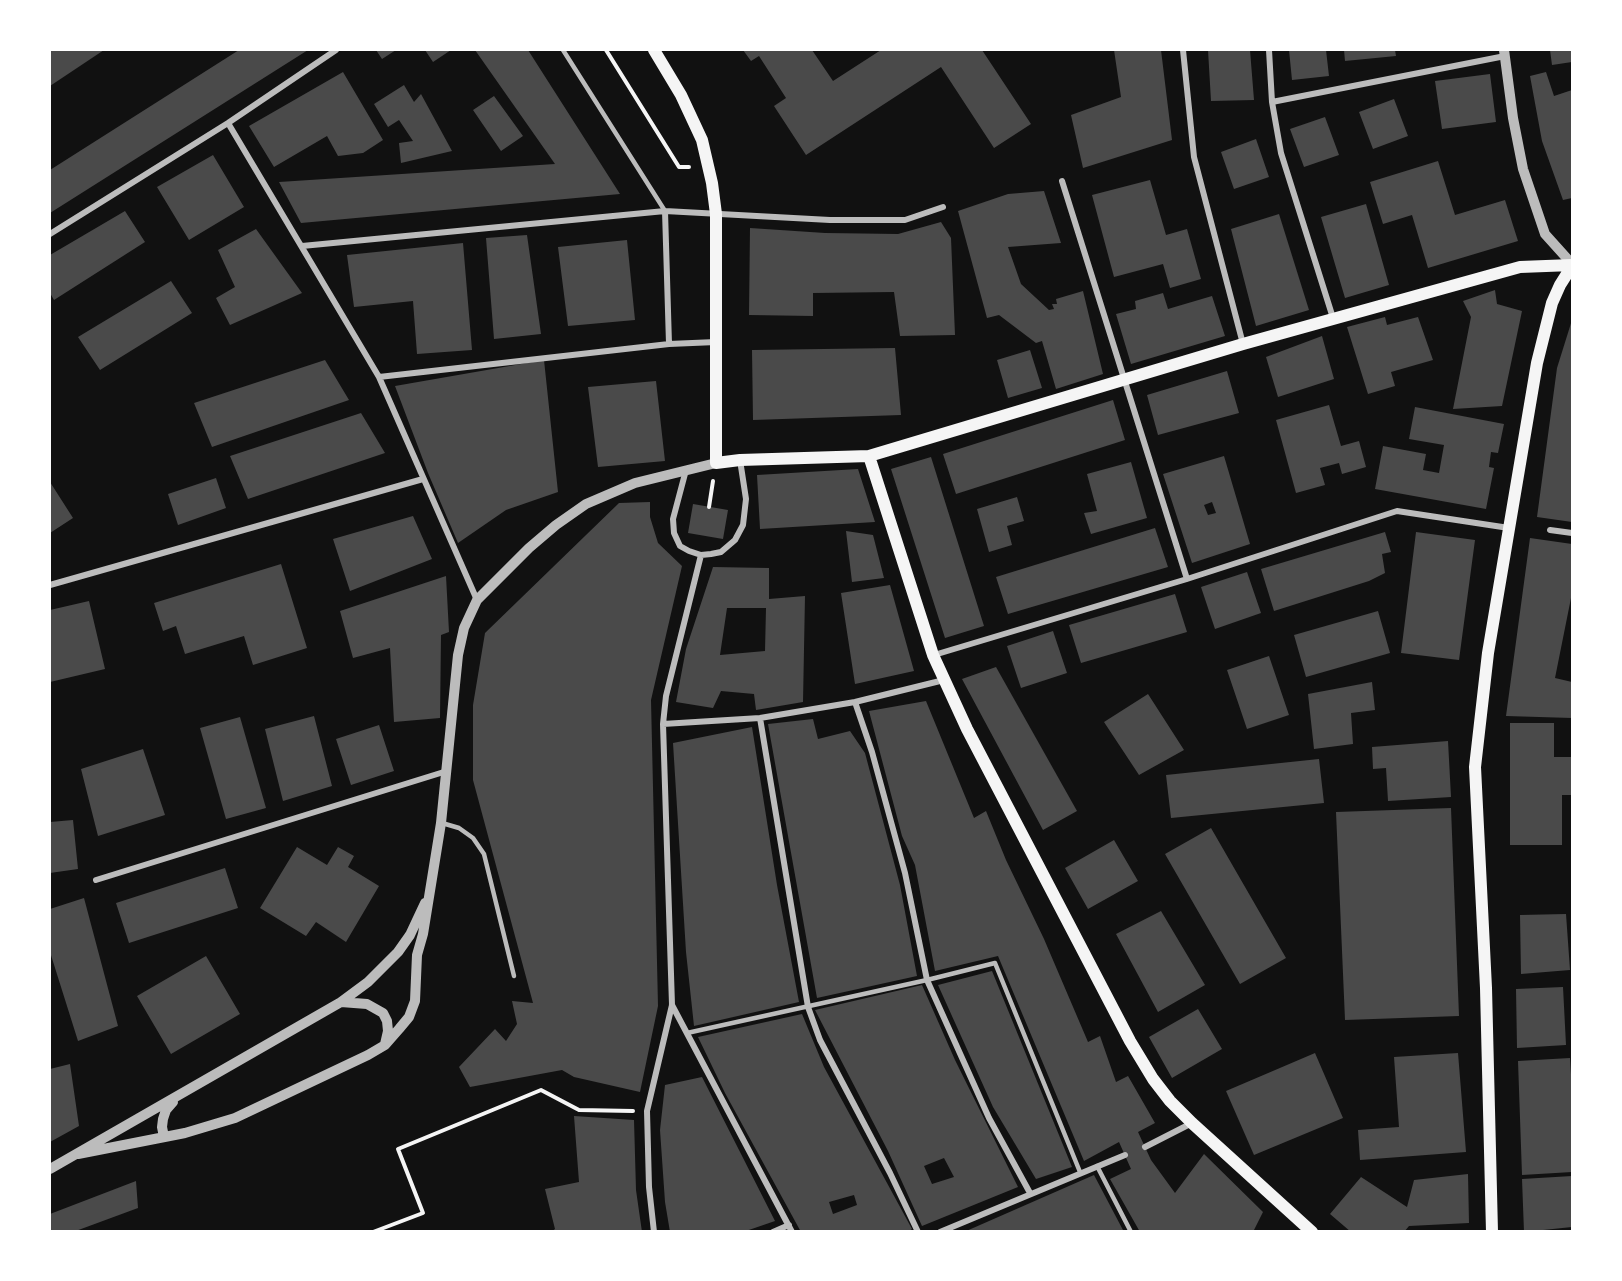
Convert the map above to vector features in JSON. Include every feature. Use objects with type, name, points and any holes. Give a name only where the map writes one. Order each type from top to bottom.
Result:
[{"type":"main road","points":[[654,50],[681,95],[702,140],[716,214],[716,463],[740,460],[869,456],[1243,344],[1520,267],[1572,265]]},
{"type":"main road","points":[[1492,1232],[1486,988],[1475,767],[1488,653],[1546,323],[1560,285],[1572,265]]},
{"type":"main road","points":[[869,456],[933,655],[967,729],[1130,1041],[1170,1101],[1312,1232]]},
{"type":"street","points":[[50,234],[228,123],[336,50]]},
{"type":"street","points":[[1183,50],[1194,157],[1243,344]]},
{"type":"street","points":[[1269,50],[1272,102],[1281,153],[1333,318]]},
{"type":"street","points":[[1272,102],[1505,53],[1521,159],[1538,214],[1545,234],[1572,265]]},
{"type":"street","points":[[228,123],[379,377],[477,600]]},
{"type":"street","points":[[1062,181],[1186,579]]},
{"type":"street","points":[[302,246],[665,211],[830,220],[905,220],[943,207]]},
{"type":"street","points":[[665,211],[669,344]]},
{"type":"street","points":[[379,377],[669,344],[717,342]]},
{"type":"street","points":[[686,470],[673,519],[674,533],[680,546],[701,555],[721,552],[735,540],[743,525],[746,499],[740,460]]},
{"type":"street","points":[[78,1154],[210,1127],[235,1118],[385,1045],[409,1017],[415,1001],[417,955],[430,892],[448,771],[458,655],[464,628],[477,600],[556,525],[586,504],[635,483],[716,463]]},
{"type":"street","points":[[50,585],[423,479]]},
{"type":"street","points":[[933,655],[1186,579],[1397,511],[1509,528]]},
{"type":"street","points":[[1550,531],[1572,533]]},
{"type":"street","points":[[654,1232],[649,1187],[647,1111],[672,1005],[663,724],[666,696],[701,555]]},
{"type":"street","points":[[663,724],[760,718],[855,702],[945,680]]},
{"type":"street","points":[[855,702],[872,752],[905,873],[927,980],[989,1118],[1030,1193]]},
{"type":"street","points":[[760,718],[808,1007],[820,1040],[890,1173],[918,1232]]},
{"type":"street","points":[[96,880],[448,771]]},
{"type":"street","points":[[50,1169],[341,1002],[368,982],[398,952],[410,935],[430,892]]},
{"type":"street","points":[[341,1002],[367,1004],[383,1013],[388,1031],[385,1045]]},
{"type":"street","points":[[672,1005],[790,1228],[773,1232]]},
{"type":"street","points":[[164,1137],[163,1119],[166,1110],[176,1097]]},
{"type":"street","points":[[1145,1147],[1192,1123]]},
{"type":"street","points":[[940,1232],[1125,1155]]},
{"type":"lane","points":[[563,50],[665,211]]},
{"type":"lane","points":[[441,823],[459,828],[473,838],[484,854],[514,976]]},
{"type":"lane","points":[[687,1034],[995,963],[1080,1172]]},
{"type":"lane","points":[[1096,1166],[1131,1232]]},
{"type":"path","points":[[606,50],[679,167],[708,167]]},
{"type":"path","points":[[373,1232],[423,1213],[398,1149],[541,1090],[579,1110],[647,1111]]},
{"type":"building","points":[[50,50],[104,50],[50,86]]},
{"type":"building","points":[[239,50],[308,50],[50,213],[50,170]]},
{"type":"building","points":[[376,50],[396,50],[382,59]]},
{"type":"building","points":[[425,50],[451,50],[433,62]]},
{"type":"building","points":[[475,50],[528,50],[620,194],[301,223],[279,182],[555,164]]},
{"type":"building","points":[[743,50],[812,50],[833,81],[881,50],[982,50],[1031,124],[994,148],[941,67],[806,155],[774,106],[786,98],[759,56],[751,61]]},
{"type":"building","points":[[1114,50],[1161,50],[1172,140],[1083,168],[1071,115],[1121,97]]},
{"type":"building","points":[[1208,50],[1250,50],[1254,100],[1211,101]]},
{"type":"building","points":[[1289,50],[1326,50],[1329,76],[1292,80]]},
{"type":"building","points":[[1344,50],[1395,50],[1396,56],[1345,61]]},
{"type":"building","points":[[1550,50],[1572,50],[1572,62],[1552,65]]},
{"type":"building","points":[[343,72],[383,140],[363,153],[338,156],[327,136],[274,167],[249,126]]},
{"type":"building","points":[[1546,72],[1554,96],[1572,90],[1572,198],[1563,200],[1542,141],[1530,76]]},
{"type":"building","points":[[1490,74],[1496,122],[1442,129],[1435,81]]},
{"type":"building","points":[[404,85],[414,102],[421,94],[452,151],[401,163],[399,143],[413,141],[399,120],[388,127],[374,104]]},
{"type":"building","points":[[494,96],[523,136],[501,151],[473,110]]},
{"type":"building","points":[[1394,99],[1408,136],[1373,149],[1359,112]]},
{"type":"building","points":[[1325,117],[1339,155],[1304,167],[1290,129]]},
{"type":"building","points":[[1256,139],[1269,177],[1234,189],[1221,152]]},
{"type":"building","points":[[213,155],[244,207],[189,240],[157,187]]},
{"type":"building","points":[[1438,161],[1455,215],[1505,200],[1518,241],[1428,268],[1412,215],[1383,224],[1370,182]]},
{"type":"building","points":[[1150,180],[1166,235],[1187,229],[1201,279],[1170,288],[1163,264],[1114,277],[1092,195]]},
{"type":"building","points":[[1044,191],[1061,243],[1008,247],[1021,284],[1049,310],[1054,309],[1052,304],[1057,304],[1056,299],[1083,291],[1103,374],[1056,389],[1042,341],[1036,343],[999,315],[987,318],[958,211],[1008,194]]},
{"type":"building","points":[[1366,204],[1389,285],[1345,298],[1321,217]]},
{"type":"building","points":[[125,211],[145,242],[54,300],[50,293],[50,255]]},
{"type":"building","points":[[1279,214],[1309,310],[1256,326],[1231,229]]},
{"type":"building","points":[[941,222],[951,238],[955,335],[900,336],[894,292],[813,293],[813,316],[749,315],[750,228],[825,233],[898,234]]},
{"type":"building","points":[[256,229],[302,293],[230,325],[216,298],[235,287],[218,250]]},
{"type":"building","points":[[527,235],[541,334],[494,339],[486,238]]},
{"type":"building","points":[[627,240],[635,320],[568,326],[558,247]]},
{"type":"building","points":[[463,243],[472,350],[417,354],[413,301],[354,307],[347,255]]},
{"type":"building","points":[[171,281],[192,313],[100,370],[78,337]]},
{"type":"building","points":[[1495,290],[1497,304],[1522,311],[1502,406],[1453,409],[1471,317],[1463,301]]},
{"type":"building","points":[[1163,293],[1168,309],[1212,296],[1225,336],[1131,364],[1116,314],[1136,309],[1135,301]]},
{"type":"building","points":[[1385,317],[1387,325],[1418,317],[1433,360],[1391,372],[1395,386],[1368,394],[1347,327]]},
{"type":"building","points":[[1572,320],[1572,522],[1537,517],[1557,368]]},
{"type":"building","points":[[1322,336],[1334,379],[1278,397],[1266,357]]},
{"type":"building","points":[[895,348],[901,415],[753,420],[752,350]]},
{"type":"building","points":[[1030,350],[1042,388],[1008,398],[997,360]]},
{"type":"building","points":[[325,360],[349,400],[212,447],[194,403]]},
{"type":"building","points":[[544,360],[558,492],[506,510],[458,543],[395,386]]},
{"type":"building","points":[[1227,371],[1239,413],[1158,435],[1147,395]]},
{"type":"building","points":[[656,381],[665,461],[598,467],[588,387]]},
{"type":"building","points":[[1113,400],[1125,440],[956,494],[943,454]]},
{"type":"building","points":[[1329,405],[1341,446],[1359,441],[1366,467],[1342,474],[1339,463],[1320,468],[1325,485],[1296,493],[1276,420]]},
{"type":"building","points":[[1415,407],[1504,424],[1498,453],[1491,452],[1489,467],[1494,468],[1486,509],[1375,489],[1383,446],[1426,454],[1423,470],[1439,473],[1444,445],[1409,439]]},
{"type":"building","points":[[361,413],[385,453],[248,499],[230,456]]},
{"type":"building","points":[[1224,456],[1250,544],[1192,563],[1163,474]],"holes":[[[1212,502],[1216,513],[1208,515],[1204,505]]]},
{"type":"building","points":[[931,457],[984,626],[945,638],[891,469]]},
{"type":"building","points":[[1131,462],[1147,518],[1091,534],[1084,513],[1097,511],[1087,474]]},
{"type":"building","points":[[858,469],[875,522],[760,529],[757,475]]},
{"type":"building","points":[[216,478],[226,508],[178,525],[168,494]]},
{"type":"building","points":[[50,482],[73,518],[50,533]]},
{"type":"building","points":[[1017,497],[1024,521],[1007,526],[1012,545],[989,552],[977,509]]},
{"type":"building","points":[[650,502],[650,517],[658,543],[682,566],[651,700],[658,1006],[640,1092],[574,1077],[562,1070],[470,1087],[459,1067],[495,1029],[506,1041],[517,1024],[512,1001],[533,1003],[473,780],[473,705],[485,633],[619,503]]},
{"type":"building","points":[[693,504],[728,510],[723,539],[688,533]]},
{"type":"building","points":[[413,516],[432,559],[350,591],[333,539]]},
{"type":"building","points":[[1155,528],[1168,567],[1008,614],[996,577]]},
{"type":"building","points":[[846,531],[873,535],[884,578],[852,582]]},
{"type":"building","points":[[1385,532],[1391,552],[1382,554],[1385,573],[1369,581],[1274,611],[1261,569]]},
{"type":"building","points":[[1416,532],[1475,540],[1459,660],[1401,653]]},
{"type":"building","points":[[1530,538],[1572,544],[1572,593],[1555,678],[1572,682],[1572,718],[1506,716]]},
{"type":"building","points":[[281,564],[307,648],[253,665],[244,636],[185,654],[176,626],[163,631],[154,603]]},
{"type":"building","points":[[713,567],[769,568],[769,599],[805,596],[803,702],[756,710],[754,694],[721,691],[713,708],[676,702],[686,649]],"holes":[[[727,608],[766,608],[765,651],[720,655]]]},
{"type":"building","points":[[1247,572],[1261,613],[1215,629],[1201,587]]},
{"type":"building","points":[[446,576],[449,632],[441,635],[440,718],[394,722],[390,648],[353,658],[340,611]]},
{"type":"building","points":[[890,585],[914,671],[855,684],[841,593]]},
{"type":"building","points":[[1175,594],[1187,632],[1081,663],[1069,625]]},
{"type":"building","points":[[89,601],[105,669],[50,682],[50,610]]},
{"type":"building","points":[[1378,611],[1390,653],[1306,677],[1294,635]]},
{"type":"building","points":[[1053,631],[1067,673],[1021,688],[1007,646]]},
{"type":"building","points":[[1269,656],[1289,715],[1247,729],[1227,670]]},
{"type":"building","points":[[996,667],[1077,811],[1043,830],[962,679]]},
{"type":"building","points":[[1372,682],[1375,710],[1351,713],[1353,744],[1314,749],[1308,694]]},
{"type":"building","points":[[1148,694],[1184,750],[1139,775],[1104,722]]},
{"type":"building","points":[[926,701],[974,818],[986,811],[1088,1042],[1100,1036],[1116,1082],[1128,1076],[1155,1123],[1138,1132],[1151,1160],[1175,1193],[1204,1154],[1263,1212],[1253,1232],[1140,1232],[1110,1179],[1131,1169],[1119,1142],[1084,1161],[998,956],[935,971],[915,865],[902,836],[869,711]]},
{"type":"building","points":[[314,716],[332,786],[283,801],[265,729]]},
{"type":"building","points":[[240,717],[266,808],[226,819],[200,728]]},
{"type":"building","points":[[813,719],[818,739],[850,731],[865,753],[900,885],[917,976],[817,998],[768,724]]},
{"type":"building","points":[[1510,723],[1554,723],[1554,757],[1572,757],[1572,795],[1562,795],[1562,845],[1510,845]]},
{"type":"building","points":[[379,725],[394,771],[351,785],[336,739]]},
{"type":"building","points":[[752,727],[777,885],[799,1002],[694,1026],[686,952],[673,743]]},
{"type":"building","points":[[1448,741],[1451,797],[1388,801],[1386,768],[1373,769],[1372,747]]},
{"type":"building","points":[[143,749],[165,815],[98,836],[81,769]]},
{"type":"building","points":[[1319,759],[1324,803],[1171,818],[1166,775]]},
{"type":"building","points":[[1451,808],[1459,1016],[1345,1020],[1336,812]]},
{"type":"building","points":[[73,820],[78,869],[50,873],[50,822]]},
{"type":"building","points":[[1211,828],[1286,958],[1240,984],[1165,854]]},
{"type":"building","points":[[1114,840],[1138,881],[1088,909],[1065,868]]},
{"type":"building","points":[[297,847],[327,865],[338,847],[354,856],[348,867],[379,886],[346,942],[316,922],[306,936],[260,908]]},
{"type":"building","points":[[225,868],[238,908],[129,943],[116,903]]},
{"type":"building","points":[[84,898],[118,1026],[78,1041],[50,952],[50,909]]},
{"type":"building","points":[[1161,911],[1205,985],[1158,1012],[1116,934]]},
{"type":"building","points":[[1566,914],[1570,970],[1521,974],[1520,915]]},
{"type":"building","points":[[206,956],[240,1014],[171,1054],[137,996]]},
{"type":"building","points":[[992,971],[1072,1167],[1036,1179],[993,1107],[938,985]]},
{"type":"building","points":[[922,985],[955,1060],[1018,1187],[922,1226],[888,1151],[815,1010]],"holes":[[[944,1158],[954,1177],[932,1184],[924,1166]]]},
{"type":"building","points":[[1563,987],[1566,1045],[1517,1048],[1516,989]]},
{"type":"building","points":[[1198,1009],[1222,1049],[1172,1078],[1149,1037]]},
{"type":"building","points":[[802,1014],[824,1067],[912,1229],[908,1232],[801,1232],[725,1093],[698,1037]],"holes":[[[854,1195],[857,1205],[833,1214],[829,1202]]]},
{"type":"building","points":[[1315,1053],[1343,1118],[1254,1155],[1226,1091]]},
{"type":"building","points":[[1458,1053],[1466,1152],[1360,1160],[1358,1130],[1399,1127],[1394,1057]]},
{"type":"building","points":[[1570,1058],[1572,1172],[1522,1175],[1518,1061]]},
{"type":"building","points":[[70,1064],[79,1126],[50,1142],[50,1069]]},
{"type":"building","points":[[702,1077],[775,1221],[743,1232],[670,1232],[665,1202],[660,1130],[665,1085]]},
{"type":"building","points":[[574,1116],[634,1120],[636,1190],[642,1232],[551,1232],[555,1229],[545,1189],[579,1182]]},
{"type":"building","points":[[1468,1174],[1469,1223],[1409,1226],[1404,1232],[1351,1232],[1330,1214],[1361,1177],[1407,1207],[1414,1180]]},
{"type":"building","points":[[1094,1175],[1124,1232],[964,1232]]},
{"type":"building","points":[[1572,1176],[1572,1227],[1524,1232],[1522,1179]]},
{"type":"building","points":[[136,1181],[138,1208],[73,1232],[50,1232],[50,1214]]}]
